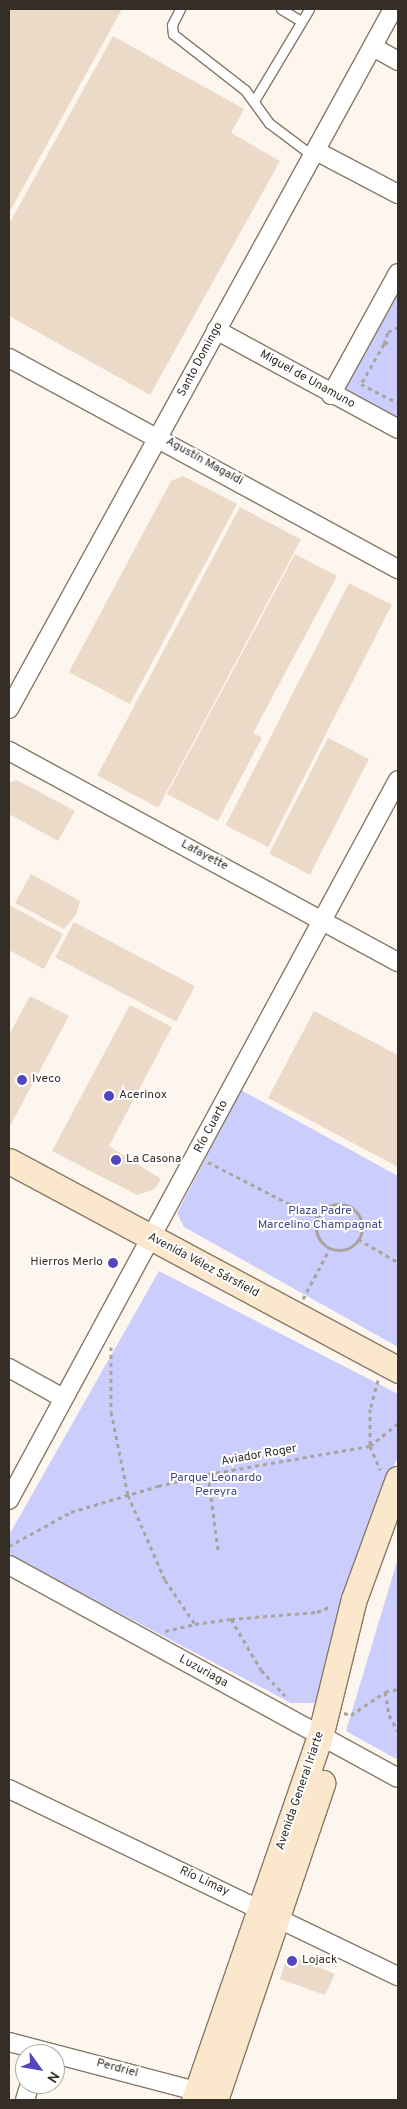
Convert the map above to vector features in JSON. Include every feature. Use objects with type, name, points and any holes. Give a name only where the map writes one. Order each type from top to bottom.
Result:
[{"type":"main road","name":"Avenida Vélez Sársfield","points":[[9,1161],[391,1366]]},
{"type":"main road","name":"Avenida General Iriarte","points":[[337,1711],[354,1599],[397,1482]]},
{"type":"main road","name":"Avenida General Iriarte","points":[[209,2098],[270,1913],[320,1736],[337,1711],[398,1522]]},
{"type":"main road","points":[[386,1555],[398,1532]]},
{"type":"street","name":"Santo Domingo","points":[[9,710],[160,438],[216,330],[315,154],[393,9]]},
{"type":"street","points":[[373,47],[398,61]]},
{"type":"street","points":[[315,154],[398,194]]},
{"type":"street","points":[[331,395],[398,273]]},
{"type":"street","name":"Miguel de Unamuno","points":[[216,330],[331,395],[398,429]]},
{"type":"street","name":"Agustín Magaldi","points":[[9,358],[160,438],[398,569]]},
{"type":"street","name":"Lafayette","points":[[9,751],[398,962]]},
{"type":"street","name":"Río Cuarto","points":[[9,1500],[63,1398],[152,1239],[398,780]]},
{"type":"street","points":[[9,1368],[63,1398]]},
{"type":"street","name":"Luzuriaga","points":[[9,1565],[398,1778]]},
{"type":"street","name":"Río Limay","points":[[9,1789],[398,1976]]},
{"type":"street","name":"Perdriel","points":[[65,2059],[209,2098]]},
{"type":"lane","points":[[180,9],[172,25],[172,34],[254,101],[269,123],[315,154]]},
{"type":"lane","points":[[281,9],[301,21]]},
{"type":"lane","points":[[254,101],[309,9]]},
{"type":"path","points":[[398,327],[388,332],[386,343],[361,384],[398,403]]},
{"type":"path","points":[[197,1155],[317,1218]]},
{"type":"path","points":[[336,1204],[352,1208],[362,1224],[358,1239],[348,1248],[330,1248],[317,1236],[317,1218],[328,1206],[336,1204]]},
{"type":"path","points":[[358,1239],[398,1262]]},
{"type":"path","points":[[295,1315],[330,1248]]},
{"type":"path","points":[[113,1309],[111,1412],[128,1495],[165,1580],[195,1624]]},
{"type":"path","points":[[391,1366],[370,1409],[370,1446],[381,1471],[397,1482]]},
{"type":"path","name":"Aviador Roger","points":[[9,1546],[71,1512],[208,1474],[370,1446],[398,1423]]},
{"type":"path","points":[[208,1474],[218,1550]]},
{"type":"path","points":[[150,1643],[157,1633],[195,1624],[317,1612],[354,1599]]},
{"type":"path","points":[[231,1619],[261,1670],[320,1736]]},
{"type":"path","points":[[337,1711],[350,1715],[385,1692],[398,1689]]},
{"type":"path","points":[[385,1692],[389,1714],[398,1731]]},
{"type":"green space","points":[[398,286],[398,418],[343,388]]},
{"type":"green space","name":"Plaza Padre Marcelino Champagnat","points":[[241,1090],[398,1176],[398,1347],[184,1227],[177,1213]]},
{"type":"green space","name":"Parque Leonardo Pereyra","points":[[159,1271],[398,1394],[398,1457],[357,1554],[340,1604],[319,1703],[291,1703],[9,1555],[9,1535]]},
{"type":"green space","points":[[398,1558],[398,1760],[346,1731]]},
{"type":"building","points":[[9,9],[122,9],[9,213]]},
{"type":"building","points":[[113,36],[244,109],[231,133],[280,161],[150,395],[9,316],[9,224]]},
{"type":"building","points":[[183,476],[237,504],[130,704],[69,672],[171,481]]},
{"type":"building","points":[[240,507],[301,539],[158,808],[97,775]]},
{"type":"building","points":[[295,554],[337,576],[253,733],[262,738],[218,821],[167,794]]},
{"type":"building","points":[[349,583],[392,605],[268,847],[226,825]]},
{"type":"building","points":[[328,738],[369,759],[310,875],[269,854]]},
{"type":"building","points":[[17,780],[75,811],[58,841],[9,814],[9,783]]},
{"type":"building","points":[[31,874],[80,901],[76,915],[64,929],[15,903]]},
{"type":"building","points":[[9,905],[63,934],[44,969],[9,950]]},
{"type":"building","points":[[74,922],[195,986],[176,1022],[55,957]]},
{"type":"building","name":"Iveco","points":[[30,996],[69,1016],[10,1126],[9,1035]]},
{"type":"building","name":"Acerinox","points":[[130,1005],[172,1027],[109,1146],[161,1179],[155,1189],[137,1195],[52,1151]]},
{"type":"building","points":[[314,1011],[398,1055],[398,1167],[268,1098]]},
{"type":"building","points":[[294,1957],[335,1974],[325,1995],[280,1979],[286,1960]]},
{"type":"place","name":"Iveco","points":[[22,1080]]},
{"type":"place","name":"Acerinox","points":[[109,1096]]},
{"type":"place","name":"La Casona","points":[[116,1160]]},
{"type":"place","name":"Hierros Merlo","points":[[113,1263]]},
{"type":"place","name":"Lojack","points":[[292,1961]]}]
